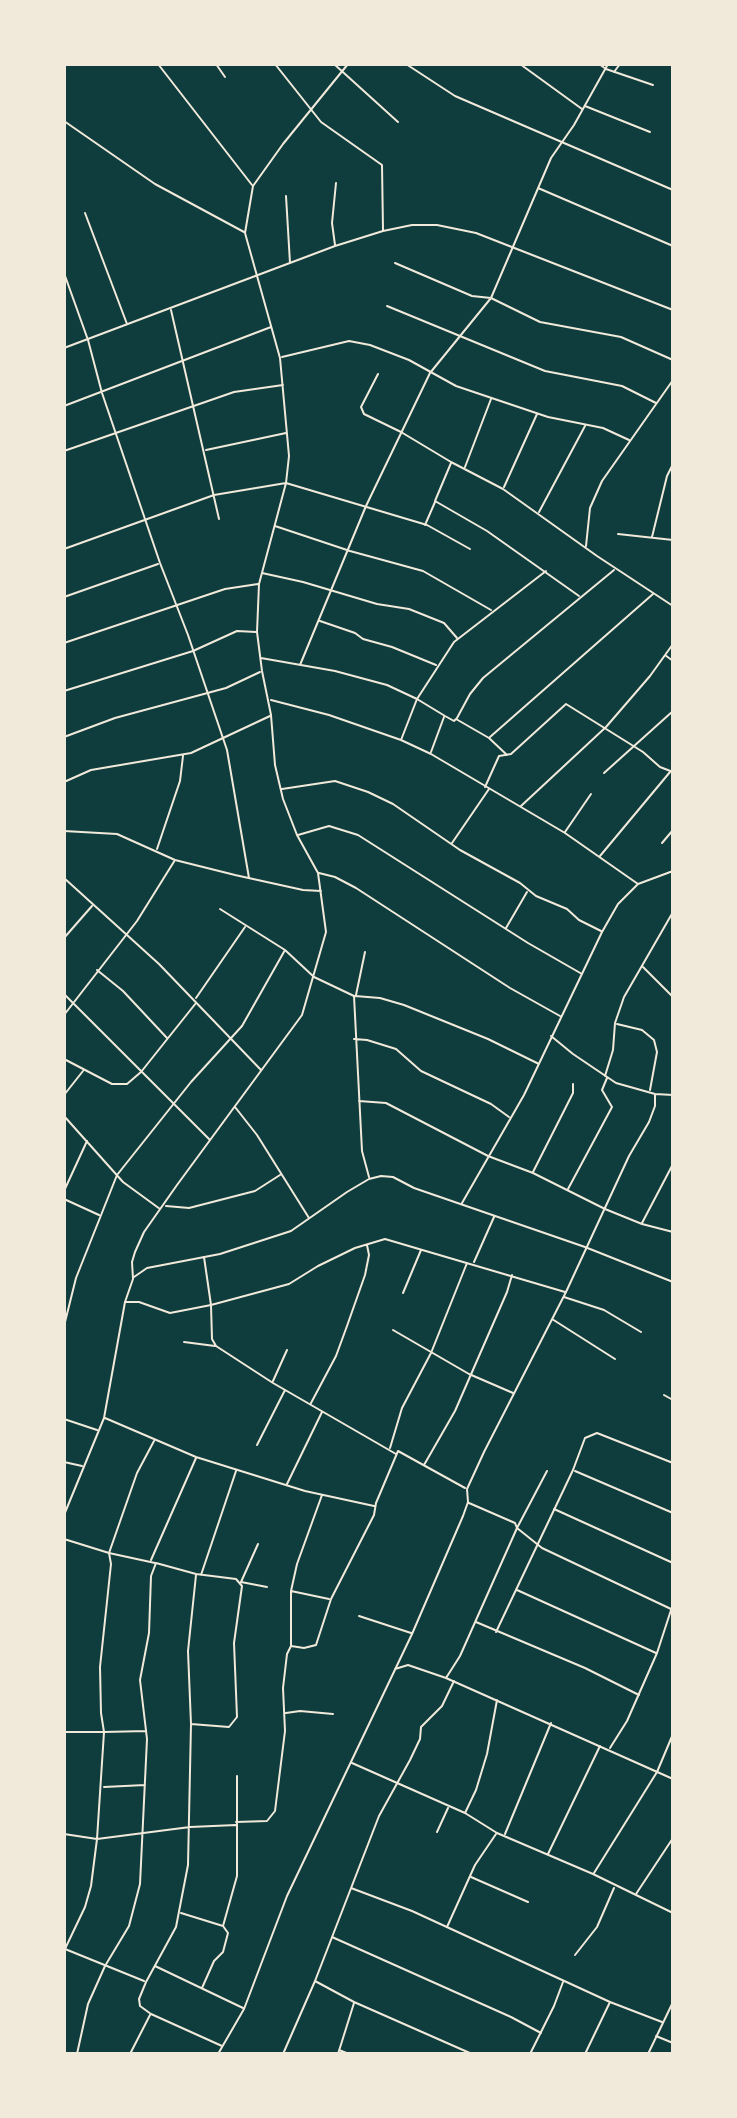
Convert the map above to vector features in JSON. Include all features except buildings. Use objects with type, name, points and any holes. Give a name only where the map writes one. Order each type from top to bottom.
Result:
[{"type":"street","points":[[158,64],[253,186]]},
{"type":"street","points":[[216,64],[225,77]]},
{"type":"street","points":[[275,64],[310,110],[332,131],[382,165],[383,231]]},
{"type":"street","points":[[334,64],[398,122]]},
{"type":"street","points":[[64,1515],[104,1418],[125,1302],[133,1279],[135,1252],[144,1232],[302,1015],[326,932],[318,873],[297,835],[282,789],[257,632],[259,584],[286,483],[289,456],[280,358],[245,233],[253,186],[348,64]]},
{"type":"street","points":[[406,64],[455,96],[673,190]]},
{"type":"street","points":[[520,64],[584,108],[650,132]]},
{"type":"street","points":[[599,64],[653,85]]},
{"type":"street","points":[[300,665],[350,551],[366,506],[430,373],[491,298],[551,158],[608,64]]},
{"type":"street","points":[[614,72],[620,64]]},
{"type":"street","points":[[64,121],[155,184],[245,233]]},
{"type":"street","points":[[335,246],[332,223],[336,183]]},
{"type":"street","points":[[538,188],[673,246]]},
{"type":"street","points":[[286,196],[290,264]]},
{"type":"street","points":[[85,213],[128,325]]},
{"type":"street","points":[[64,348],[335,246],[412,225],[437,225],[476,233],[673,310]]},
{"type":"street","points":[[395,263],[472,296],[491,298],[540,322],[621,337],[673,360]]},
{"type":"street","points":[[64,273],[88,340],[102,393],[222,738],[234,786],[249,878]]},
{"type":"street","points":[[387,306],[545,371],[633,390],[656,403]]},
{"type":"street","points":[[171,308],[219,519]]},
{"type":"street","points":[[64,406],[272,326]]},
{"type":"street","points":[[280,358],[349,341],[370,345],[491,399],[537,414],[603,428],[629,440]]},
{"type":"street","points":[[378,374],[361,407],[368,418],[401,432],[503,489],[673,606]]},
{"type":"street","points":[[585,547],[594,498],[629,440],[673,380]]},
{"type":"street","points":[[64,451],[234,392],[284,385]]},
{"type":"street","points":[[465,468],[491,399]]},
{"type":"street","points":[[503,489],[537,414]]},
{"type":"street","points":[[539,512],[585,425]]},
{"type":"street","points":[[205,450],[287,433]]},
{"type":"street","points":[[425,525],[451,462]]},
{"type":"street","points":[[652,537],[667,476],[673,464]]},
{"type":"street","points":[[64,549],[214,495],[286,483],[425,525],[470,549]]},
{"type":"street","points":[[435,501],[487,531],[581,598]]},
{"type":"street","points":[[275,526],[423,571],[492,610]]},
{"type":"street","points":[[618,534],[673,540]]},
{"type":"street","points":[[64,597],[160,563]]},
{"type":"street","points":[[456,719],[483,678],[616,568]]},
{"type":"street","points":[[401,740],[417,699],[458,639],[546,571]]},
{"type":"street","points":[[262,573],[409,609],[444,623],[458,639]]},
{"type":"street","points":[[64,643],[225,589],[259,584]]},
{"type":"street","points":[[489,738],[524,705],[575,666],[654,593]]},
{"type":"street","points":[[318,620],[437,666]]},
{"type":"street","points":[[64,691],[193,651],[237,631],[257,632]]},
{"type":"street","points":[[520,807],[606,727],[673,644]]},
{"type":"street","points":[[665,655],[673,661]]},
{"type":"street","points":[[260,657],[387,685],[489,738],[507,755]]},
{"type":"street","points":[[64,737],[115,718],[207,694],[262,671]]},
{"type":"street","points":[[268,700],[329,715],[431,754],[565,833],[638,884]]},
{"type":"street","points":[[452,844],[487,788],[496,759],[517,748],[565,704],[606,727],[660,767],[672,771],[600,857]]},
{"type":"street","points":[[604,773],[673,711]]},
{"type":"street","points":[[64,782],[91,770],[183,754],[271,715]]},
{"type":"street","points":[[431,754],[445,716]]},
{"type":"street","points":[[156,850],[180,781],[183,754]]},
{"type":"street","points":[[282,789],[335,781],[348,783],[393,804],[528,891],[567,909],[579,920],[602,932]]},
{"type":"street","points":[[565,833],[591,794]]},
{"type":"street","points":[[297,835],[329,826],[350,832],[583,974]]},
{"type":"street","points":[[662,843],[673,830]]},
{"type":"street","points":[[64,831],[117,834],[175,860],[303,890],[322,891]]},
{"type":"street","points":[[64,1015],[127,934],[175,860]]},
{"type":"street","points":[[461,1204],[540,1064],[618,904],[638,884],[673,872]]},
{"type":"street","points":[[318,873],[335,877],[356,888],[510,988],[561,1017]]},
{"type":"street","points":[[64,878],[196,1001],[262,1071]]},
{"type":"street","points":[[505,929],[528,891]]},
{"type":"street","points":[[64,938],[93,905]]},
{"type":"street","points":[[220,909],[285,950],[314,977],[354,996],[380,998],[404,1005],[540,1064]]},
{"type":"street","points":[[568,1190],[612,1107],[602,1090],[613,1050],[615,1023],[624,997],[673,912]]},
{"type":"street","points":[[64,1059],[121,1086],[127,1084],[168,1039],[245,926]]},
{"type":"street","points":[[64,1326],[76,1278],[117,1175],[253,1009],[285,950]]},
{"type":"street","points":[[365,952],[354,996],[354,1039],[362,1151],[369,1179]]},
{"type":"street","points":[[643,967],[673,997]]},
{"type":"street","points":[[97,970],[123,991],[168,1039]]},
{"type":"street","points":[[64,994],[210,1140]]},
{"type":"street","points":[[615,1023],[642,1030],[654,1040],[657,1052],[650,1091]]},
{"type":"street","points":[[551,1036],[616,1083],[655,1094],[673,1095]]},
{"type":"street","points":[[354,1039],[396,1049],[421,1071],[491,1104],[510,1118]]},
{"type":"street","points":[[64,1095],[84,1070]]},
{"type":"street","points":[[533,1173],[573,1093],[573,1084]]},
{"type":"street","points":[[218,2054],[244,2009],[287,1896],[412,1634],[468,1502],[467,1489],[564,1297],[629,1156],[649,1122],[655,1106],[655,1094]]},
{"type":"street","points":[[359,1101],[386,1103],[488,1156],[533,1173],[605,1209],[673,1232]]},
{"type":"street","points":[[235,1107],[310,1219]]},
{"type":"street","points":[[64,1116],[117,1175],[161,1210]]},
{"type":"street","points":[[64,1191],[88,1141]]},
{"type":"street","points":[[642,1224],[673,1164]]},
{"type":"street","points":[[164,1205],[189,1208],[255,1191],[281,1175]]},
{"type":"street","points":[[133,1279],[147,1268],[204,1257],[291,1231],[369,1179],[381,1176],[393,1177],[414,1188],[585,1247],[673,1282]]},
{"type":"street","points":[[64,1199],[100,1215]]},
{"type":"street","points":[[474,1263],[494,1215]]},
{"type":"street","points":[[125,1302],[139,1302],[170,1313],[211,1305],[289,1284],[318,1266],[385,1239],[566,1292]]},
{"type":"street","points":[[311,1403],[336,1356],[365,1275],[369,1255],[367,1244]]},
{"type":"street","points":[[403,1293],[422,1248]]},
{"type":"street","points":[[204,1257],[212,1339],[216,1346]]},
{"type":"street","points":[[389,1449],[402,1408],[431,1353],[468,1261]]},
{"type":"street","points":[[424,1466],[455,1411],[512,1274]]},
{"type":"street","points":[[564,1297],[604,1310],[641,1332]]},
{"type":"street","points":[[552,1318],[615,1359]]},
{"type":"street","points":[[393,1330],[469,1374],[514,1394]]},
{"type":"street","points":[[184,1342],[216,1346],[397,1455]]},
{"type":"street","points":[[273,1383],[287,1350]]},
{"type":"street","points":[[257,1445],[285,1390]]},
{"type":"street","points":[[664,1395],[673,1400]]},
{"type":"street","points":[[286,1485],[322,1412]]},
{"type":"street","points":[[104,1418],[154,1441],[236,1470],[375,1506]]},
{"type":"street","points":[[64,1419],[98,1431]]},
{"type":"street","points":[[496,1632],[573,1470],[585,1438],[597,1433],[673,1463]]},
{"type":"street","points":[[146,1982],[64,1949],[88,1897],[97,1839],[104,1732],[100,1667],[111,1564],[109,1553],[137,1473],[154,1441]]},
{"type":"street","points":[[291,1646],[304,1648],[316,1645],[331,1599],[359,1547],[398,1451],[467,1489]]},
{"type":"street","points":[[151,1560],[196,1457]]},
{"type":"street","points":[[64,1462],[83,1467]]},
{"type":"street","points":[[201,1575],[236,1470]]},
{"type":"street","points":[[573,1470],[673,1513]]},
{"type":"street","points":[[446,1678],[460,1656],[517,1528],[547,1471]]},
{"type":"street","points":[[64,1834],[97,1839],[272,1818],[277,1804],[285,1731],[283,1713],[286,1662],[291,1646],[291,1591],[297,1564],[323,1494]]},
{"type":"street","points":[[468,1502],[515,1523],[536,1543],[576,1566],[671,1609]]},
{"type":"street","points":[[553,1509],[673,1563]]},
{"type":"street","points":[[64,1539],[196,1574],[267,1587]]},
{"type":"street","points":[[191,1724],[229,1727],[237,1717],[234,1653],[241,1582],[258,1544]]},
{"type":"street","points":[[77,2054],[88,2004],[135,1911],[140,1884],[147,1731],[140,1680],[149,1633],[151,1576],[156,1563]]},
{"type":"street","points":[[196,1574],[188,1651],[191,1724],[188,1865],[174,1933],[146,1982],[140,2003],[151,2014],[222,2046]]},
{"type":"street","points":[[517,1590],[657,1653]]},
{"type":"street","points":[[291,1591],[331,1599]]},
{"type":"street","points":[[609,1749],[639,1695],[673,1604]]},
{"type":"street","points":[[359,1616],[412,1634]]},
{"type":"street","points":[[475,1622],[585,1668],[639,1695]]},
{"type":"street","points":[[393,1669],[408,1665],[454,1681],[673,1779]]},
{"type":"street","points":[[283,2054],[379,1816],[420,1739],[421,1727],[442,1706],[454,1681]]},
{"type":"street","points":[[465,1813],[487,1754],[497,1699]]},
{"type":"street","points":[[283,1713],[333,1714]]},
{"type":"street","points":[[504,1835],[551,1723]]},
{"type":"street","points":[[64,1732],[147,1731]]},
{"type":"street","points":[[593,1874],[657,1772],[673,1734]]},
{"type":"street","points":[[548,1854],[601,1745]]},
{"type":"street","points":[[351,1763],[465,1813],[497,1833],[593,1874],[614,1887],[673,1913]]},
{"type":"street","points":[[223,1926],[237,1876],[237,1776]]},
{"type":"street","points":[[102,1787],[146,1785]]},
{"type":"street","points":[[437,1832],[449,1807]]},
{"type":"street","points":[[447,1927],[475,1865],[497,1833]]},
{"type":"street","points":[[635,1895],[673,1838]]},
{"type":"street","points":[[471,1877],[528,1902]]},
{"type":"street","points":[[350,1887],[662,2022]]},
{"type":"street","points":[[575,1955],[597,1927],[614,1887]]},
{"type":"street","points":[[180,1912],[226,1928],[228,1938],[202,1988]]},
{"type":"street","points":[[332,1937],[541,2033]]},
{"type":"street","points":[[154,1966],[244,2009]]},
{"type":"street","points":[[315,1981],[354,2002],[472,2054]]},
{"type":"street","points":[[530,2054],[564,1981]]},
{"type":"street","points":[[349,2054],[338,2052],[354,2002]]},
{"type":"street","points":[[585,2054],[610,2002]]},
{"type":"street","points":[[648,2054],[673,2002]]},
{"type":"street","points":[[130,2054],[151,2014]]},
{"type":"street","points":[[656,2036],[673,2043]]},
{"type":"street","points":[[456,2054],[460,2048]]}]
